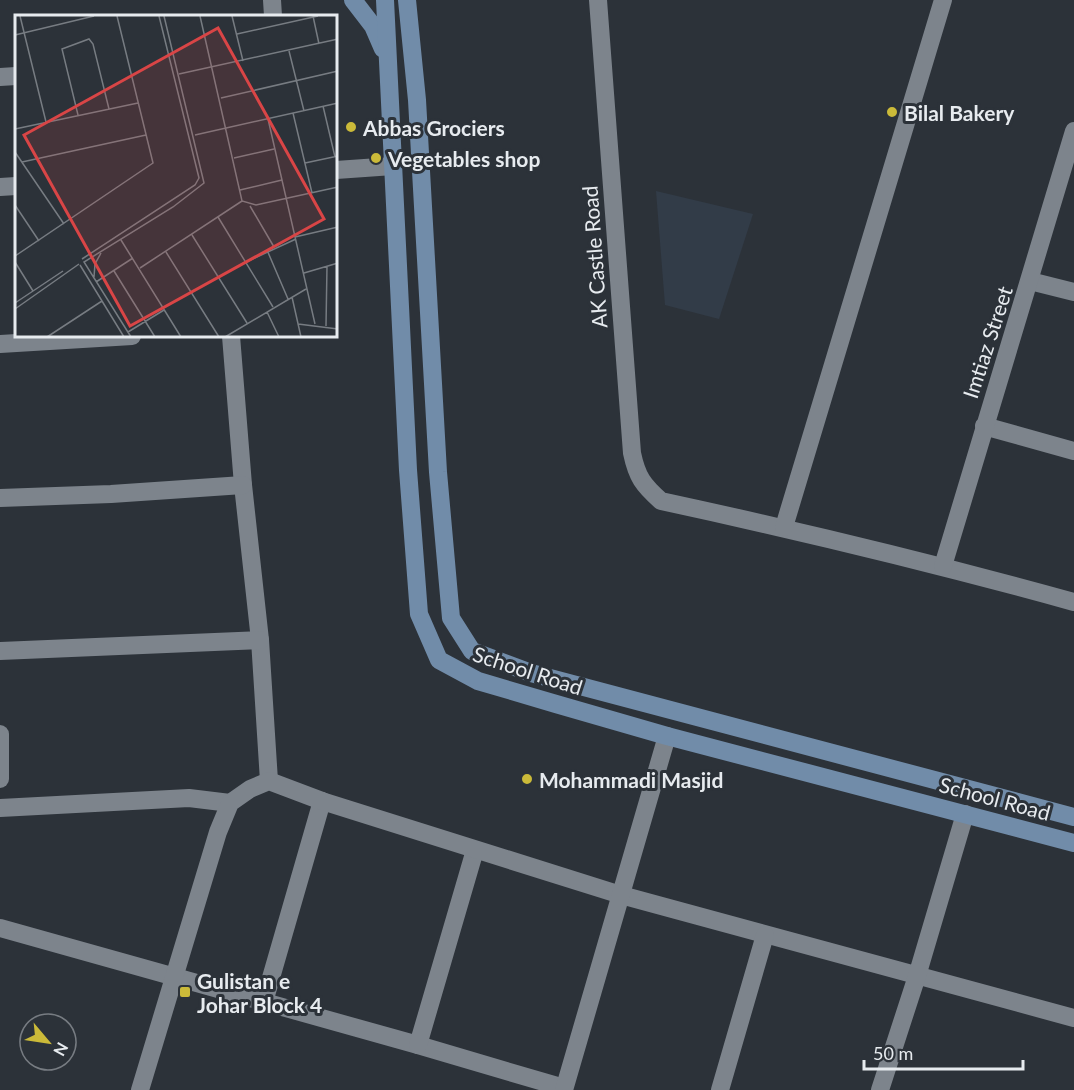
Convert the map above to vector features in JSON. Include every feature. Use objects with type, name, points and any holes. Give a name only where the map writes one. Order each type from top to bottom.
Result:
[{"type":"street","points":[[272,0],[273,15]]},
{"type":"street","points":[[353,0],[373,26],[387,59]]},
{"type":"street","name":"School Road","points":[[385,0],[408,470],[419,614],[439,660],[478,681],[667,736],[1074,843]]},
{"type":"street","name":"School Road","points":[[407,0],[417,100],[438,472],[451,618],[472,651],[562,682],[1074,817]]},
{"type":"street","name":"AK Castle Road","points":[[598,0],[632,453],[637,474],[646,488],[661,501],[784,527]]},
{"type":"street","points":[[943,0],[784,527],[943,566],[1074,602]]},
{"type":"street","points":[[0,77],[15,76]]},
{"type":"street","points":[[389,102],[417,100]]},
{"type":"street","name":"Imtiaz Street","points":[[943,566],[1074,131]]},
{"type":"street","points":[[338,170],[393,166]]},
{"type":"street","points":[[0,187],[15,186]]},
{"type":"street","points":[[1029,281],[1074,292]]},
{"type":"street","points":[[0,344],[99,338]]},
{"type":"street","points":[[231,338],[243,485],[260,640],[268,781]]},
{"type":"street","points":[[984,426],[1074,451]]},
{"type":"street","points":[[0,498],[111,494],[243,485]]},
{"type":"street","points":[[0,651],[260,640]]},
{"type":"street","points":[[556,704],[562,682]]},
{"type":"street","points":[[0,734],[0,779]]},
{"type":"street","points":[[0,928],[418,1045],[564,1089],[667,736]]},
{"type":"street","points":[[140,1090],[218,831],[230,803],[250,789],[268,781],[322,801],[621,896],[1074,1018]]},
{"type":"street","points":[[0,808],[189,798],[230,803]]},
{"type":"street","points":[[264,1002],[322,801]]},
{"type":"street","points":[[880,1090],[917,976],[965,814]]},
{"type":"street","points":[[418,1045],[475,850]]},
{"type":"street","points":[[720,1090],[765,935]]},
{"type":"shaded area","points":[[656,191],[753,214],[719,319],[665,305]]},
{"type":"place","name":"Bilal Bakery","points":[[892,112]]},
{"type":"place","name":"Abbas Grociers","points":[[351,127]]},
{"type":"place","name":"Vegetables shop","points":[[376,158]]},
{"type":"place","name":"Mohammadi Masjid","points":[[527,779]]},
{"type":"place","name":"Gulistan e Johar Block 4","points":[[185,992]]}]
